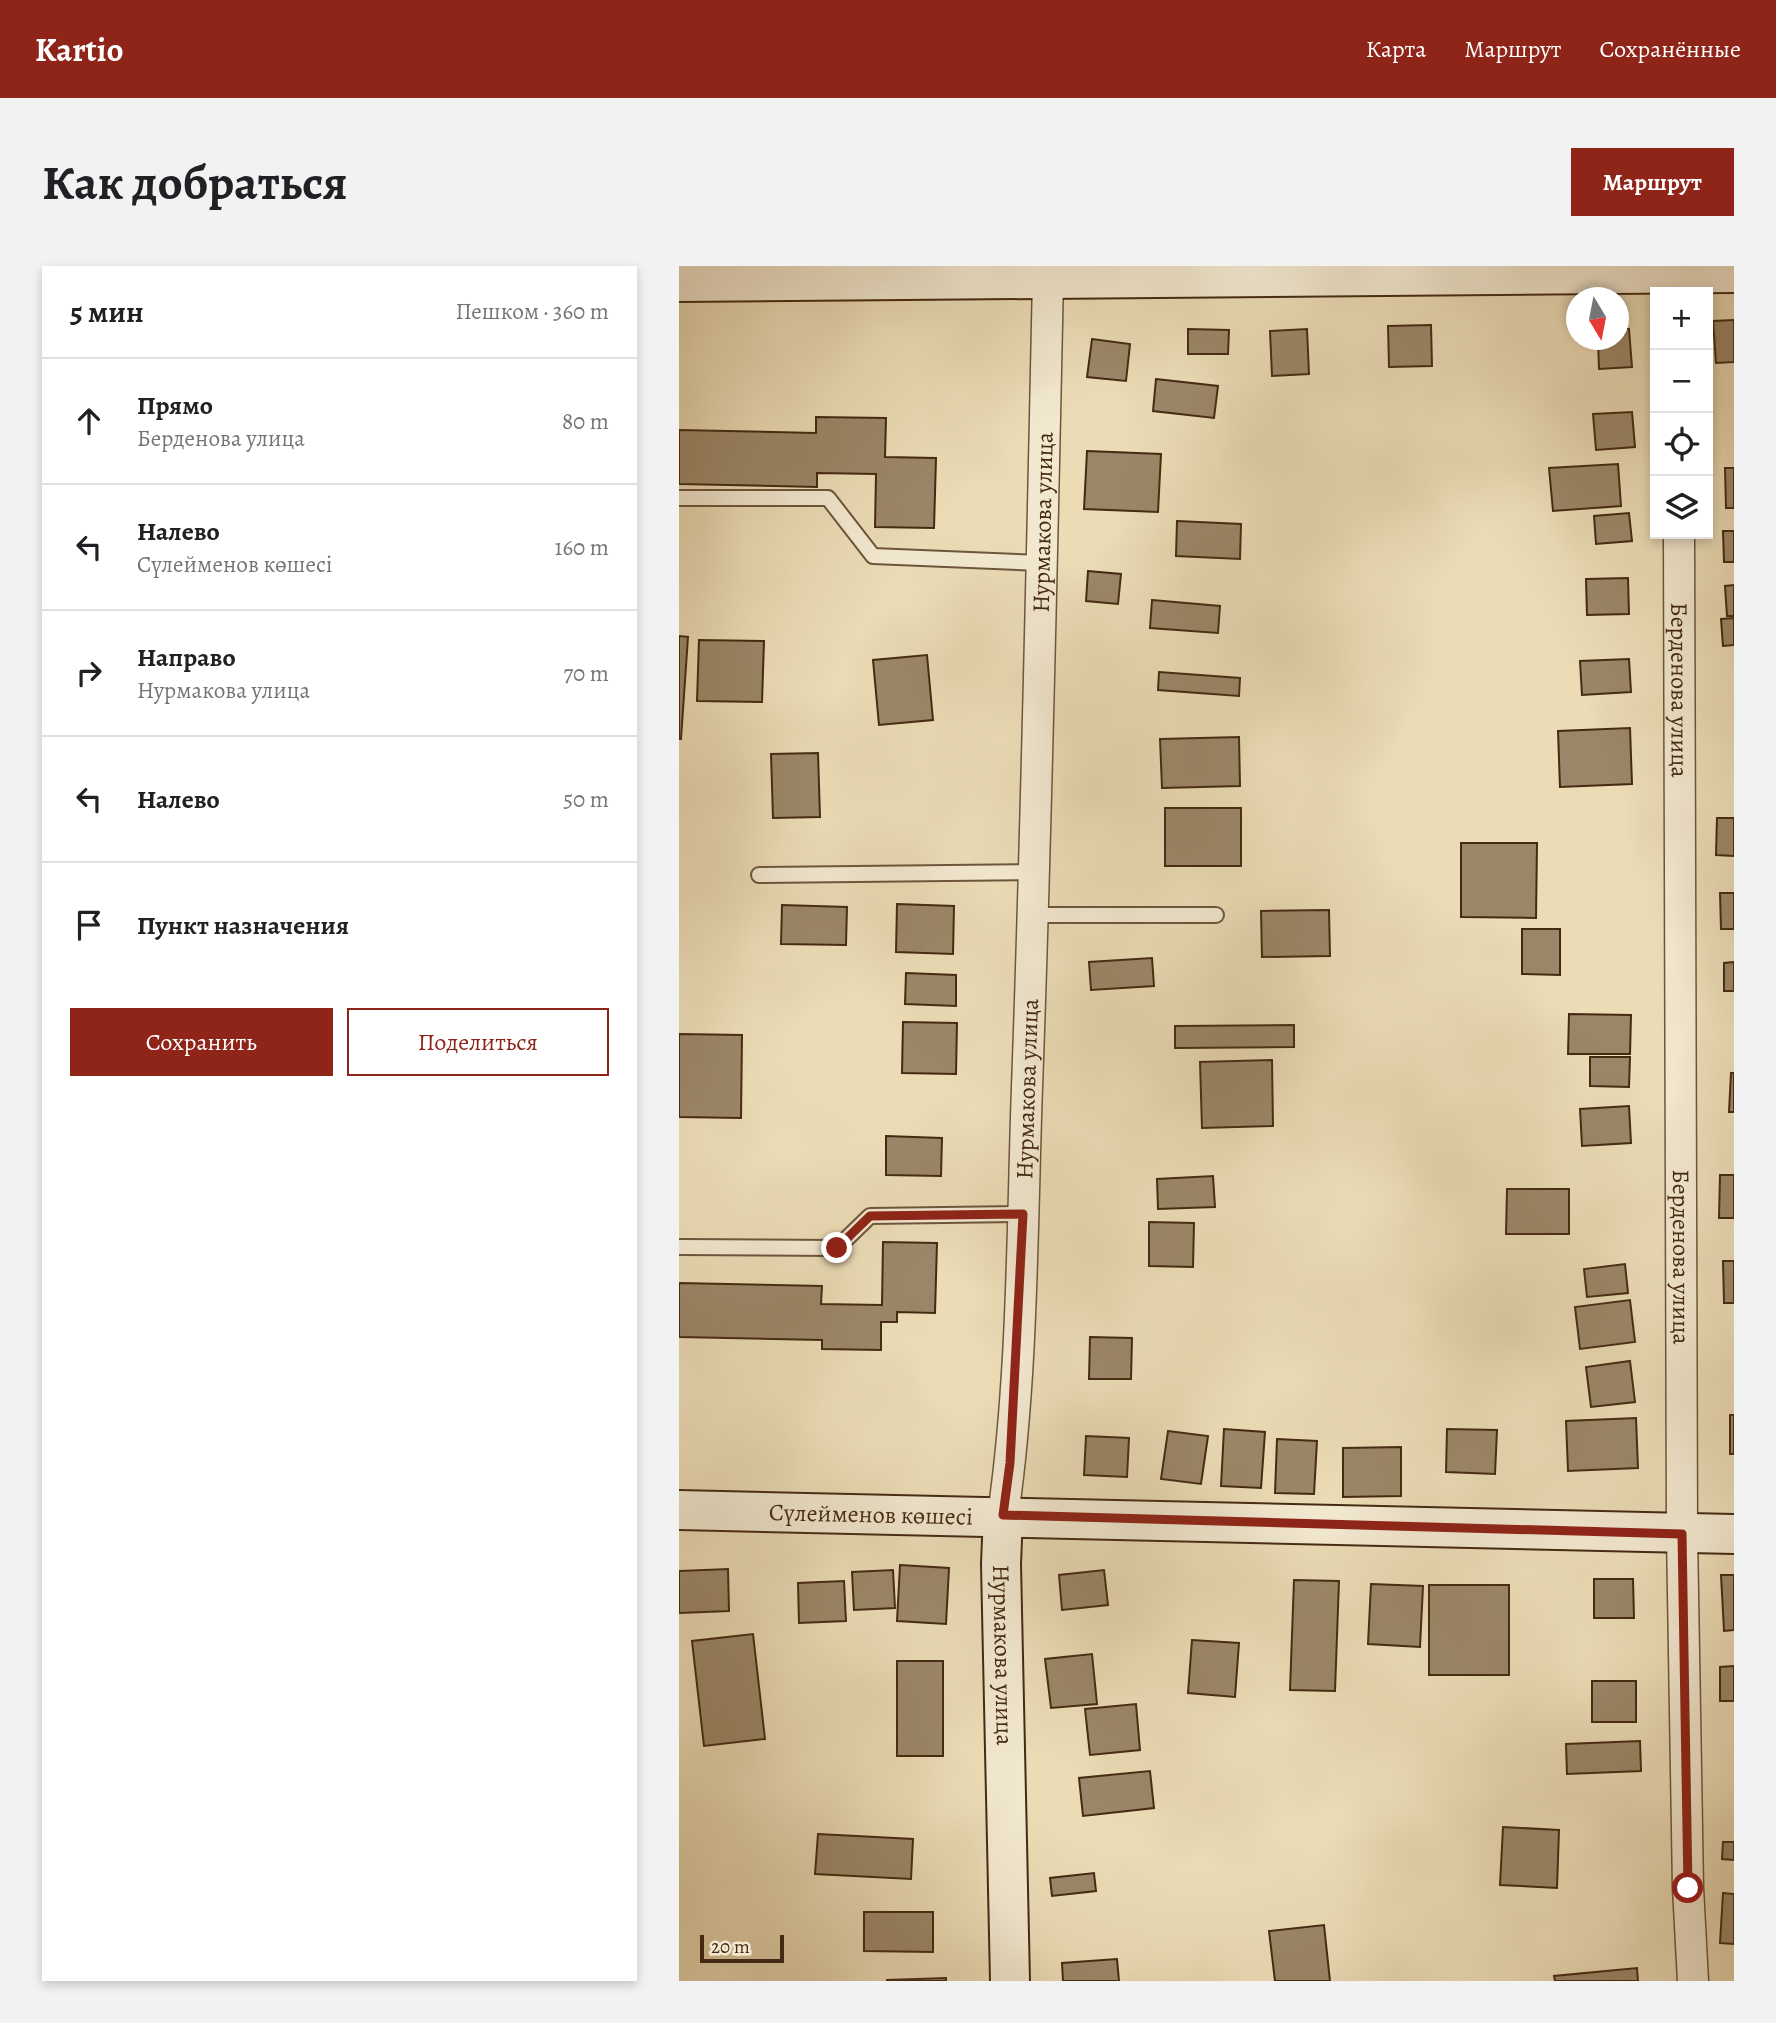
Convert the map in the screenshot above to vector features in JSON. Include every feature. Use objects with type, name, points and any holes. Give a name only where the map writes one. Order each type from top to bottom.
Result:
[{"type":"street","points":[[679,282],[912,273],[1048,279],[1679,278],[1734,274]]},
{"type":"street","name":"Нурмакова улица","points":[[1010,1981],[1001,1578],[1023,1214],[1034,915],[1048,279]]},
{"type":"street","name":"Берденова улица","points":[[1679,539],[1682,1534],[1688,1888],[1693,1981]]},
{"type":"street","name":"Сүлейменов көшесі","points":[[679,1510],[1003,1515],[1734,1534]]},
{"type":"lane","points":[[679,498],[828,498],[873,556],[1041,563]]},
{"type":"lane","points":[[759,875],[1034,872]]},
{"type":"lane","points":[[1034,915],[1216,915]]},
{"type":"lane","points":[[679,1247],[837,1248],[870,1216],[1023,1214]]},
{"type":"building","points":[[1734,320],[1734,362],[1716,363],[1713,321]]},
{"type":"building","points":[[1431,325],[1432,366],[1389,367],[1388,326]]},
{"type":"building","points":[[1188,329],[1229,330],[1228,354],[1188,354]]},
{"type":"building","points":[[1307,329],[1309,374],[1272,376],[1270,331]]},
{"type":"building","points":[[1629,329],[1632,367],[1599,369],[1598,350],[1629,350]]},
{"type":"building","points":[[1092,339],[1130,344],[1126,381],[1087,377]]},
{"type":"building","points":[[1156,379],[1218,386],[1214,418],[1153,411]]},
{"type":"building","points":[[1632,412],[1635,447],[1596,450],[1593,414]]},
{"type":"building","points":[[816,417],[886,418],[885,457],[936,458],[934,528],[875,527],[876,474],[817,473],[817,487],[679,484],[679,430],[816,433]]},
{"type":"building","points":[[1087,451],[1161,454],[1158,512],[1084,509]]},
{"type":"building","points":[[1618,464],[1621,506],[1553,511],[1549,468]]},
{"type":"building","points":[[1725,468],[1734,468],[1734,508],[1726,508]]},
{"type":"building","points":[[1629,513],[1632,541],[1596,544],[1594,516]]},
{"type":"building","points":[[1177,521],[1241,524],[1240,559],[1176,556]]},
{"type":"building","points":[[1723,531],[1734,531],[1734,562],[1724,562]]},
{"type":"building","points":[[1088,571],[1121,574],[1118,604],[1086,601]]},
{"type":"building","points":[[1628,578],[1629,614],[1587,615],[1586,579]]},
{"type":"building","points":[[1734,585],[1734,616],[1727,616],[1725,586]]},
{"type":"building","points":[[1152,600],[1220,606],[1218,633],[1150,628]]},
{"type":"building","points":[[1734,618],[1734,645],[1723,646],[1721,619]]},
{"type":"building","points":[[679,636],[688,637],[681,739],[679,739]]},
{"type":"building","points":[[699,640],[764,641],[762,702],[697,701]]},
{"type":"building","points":[[927,655],[933,720],[879,725],[873,660]]},
{"type":"building","points":[[1629,659],[1631,692],[1582,695],[1580,661]]},
{"type":"building","points":[[1159,672],[1240,678],[1239,696],[1158,690]]},
{"type":"building","points":[[1630,728],[1632,784],[1560,787],[1558,731]]},
{"type":"building","points":[[1239,737],[1240,786],[1162,788],[1160,739]]},
{"type":"building","points":[[818,753],[820,817],[773,818],[771,754]]},
{"type":"building","points":[[1165,808],[1241,808],[1241,866],[1165,866]]},
{"type":"building","points":[[1717,818],[1734,818],[1734,856],[1716,855]]},
{"type":"building","points":[[1461,843],[1537,843],[1536,918],[1461,917]]},
{"type":"building","points":[[1720,893],[1734,893],[1734,929],[1721,929]]},
{"type":"building","points":[[897,904],[954,906],[953,954],[896,952]]},
{"type":"building","points":[[782,905],[847,907],[846,945],[781,944]]},
{"type":"building","points":[[1329,910],[1330,956],[1262,957],[1261,911]]},
{"type":"building","points":[[1522,929],[1560,929],[1560,975],[1522,974]]},
{"type":"building","points":[[1152,958],[1154,986],[1091,990],[1089,962]]},
{"type":"building","points":[[1734,962],[1734,991],[1724,991],[1724,963]]},
{"type":"building","points":[[906,973],[956,975],[956,1006],[905,1004]]},
{"type":"building","points":[[1569,1014],[1631,1015],[1630,1054],[1568,1054]]},
{"type":"building","points":[[903,1022],[957,1023],[956,1074],[902,1073]]},
{"type":"building","points":[[1294,1025],[1294,1047],[1175,1048],[1175,1026]]},
{"type":"building","points":[[679,1034],[742,1035],[741,1118],[679,1117]]},
{"type":"building","points":[[1590,1057],[1630,1057],[1629,1087],[1590,1086]]},
{"type":"building","points":[[1272,1060],[1273,1126],[1202,1128],[1200,1062]]},
{"type":"building","points":[[1731,1073],[1734,1073],[1734,1112],[1729,1112]]},
{"type":"building","points":[[1629,1106],[1631,1143],[1582,1146],[1580,1109]]},
{"type":"building","points":[[886,1136],[942,1138],[941,1176],[886,1175]]},
{"type":"building","points":[[1720,1175],[1734,1175],[1734,1218],[1719,1218]]},
{"type":"building","points":[[1213,1176],[1215,1207],[1158,1209],[1157,1179]]},
{"type":"building","points":[[1507,1189],[1569,1189],[1569,1234],[1506,1234]]},
{"type":"building","points":[[1149,1222],[1194,1223],[1193,1267],[1149,1266]]},
{"type":"building","points":[[883,1242],[937,1243],[935,1313],[897,1312],[897,1322],[881,1322],[881,1350],[822,1349],[822,1340],[679,1337],[679,1283],[822,1286],[821,1304],[882,1305]]},
{"type":"building","points":[[1723,1261],[1734,1261],[1734,1303],[1724,1303]]},
{"type":"building","points":[[1625,1264],[1628,1293],[1587,1297],[1584,1269]]},
{"type":"building","points":[[1630,1300],[1635,1342],[1580,1349],[1575,1307]]},
{"type":"building","points":[[1090,1337],[1132,1338],[1131,1379],[1089,1379]]},
{"type":"building","points":[[1630,1361],[1635,1402],[1591,1407],[1586,1367]]},
{"type":"building","points":[[1730,1415],[1734,1415],[1734,1454],[1730,1454]]},
{"type":"building","points":[[1636,1418],[1638,1468],[1568,1471],[1566,1421]]},
{"type":"building","points":[[1224,1429],[1265,1432],[1261,1488],[1221,1486]]},
{"type":"building","points":[[1447,1429],[1497,1430],[1495,1474],[1446,1472]]},
{"type":"building","points":[[1168,1431],[1208,1436],[1201,1484],[1161,1479]]},
{"type":"building","points":[[1086,1436],[1129,1438],[1127,1477],[1084,1475]]},
{"type":"building","points":[[1277,1439],[1317,1441],[1314,1494],[1275,1493]]},
{"type":"building","points":[[1401,1447],[1401,1496],[1343,1497],[1343,1448]]},
{"type":"building","points":[[900,1565],[949,1568],[946,1624],[897,1621]]},
{"type":"building","points":[[728,1569],[729,1611],[679,1613],[679,1571]]},
{"type":"building","points":[[893,1570],[895,1608],[854,1610],[852,1572]]},
{"type":"building","points":[[1104,1570],[1108,1605],[1062,1610],[1059,1575]]},
{"type":"building","points":[[1721,1575],[1734,1575],[1734,1630],[1724,1631]]},
{"type":"building","points":[[1594,1579],[1633,1579],[1634,1618],[1594,1618]]},
{"type":"building","points":[[1294,1580],[1339,1581],[1335,1691],[1290,1690]]},
{"type":"building","points":[[844,1581],[846,1621],[799,1623],[798,1583]]},
{"type":"building","points":[[1371,1584],[1423,1586],[1420,1647],[1368,1644]]},
{"type":"building","points":[[1429,1585],[1509,1585],[1509,1675],[1429,1675]]},
{"type":"building","points":[[753,1634],[765,1739],[704,1746],[692,1641]]},
{"type":"building","points":[[1192,1640],[1239,1643],[1235,1697],[1188,1693]]},
{"type":"building","points":[[1092,1654],[1097,1704],[1051,1708],[1045,1659]]},
{"type":"building","points":[[897,1661],[943,1661],[943,1756],[897,1756]]},
{"type":"building","points":[[1734,1666],[1734,1701],[1720,1701],[1720,1667]]},
{"type":"building","points":[[1592,1681],[1636,1681],[1636,1722],[1592,1722]]},
{"type":"building","points":[[1136,1704],[1140,1750],[1090,1755],[1085,1709]]},
{"type":"building","points":[[1640,1741],[1641,1771],[1567,1774],[1566,1744]]},
{"type":"building","points":[[1150,1771],[1154,1808],[1083,1816],[1079,1778]]},
{"type":"building","points":[[1503,1827],[1559,1830],[1557,1888],[1500,1885]]},
{"type":"building","points":[[818,1834],[913,1839],[911,1879],[815,1874]]},
{"type":"building","points":[[1723,1842],[1734,1842],[1734,1860],[1722,1859]]},
{"type":"building","points":[[1094,1873],[1096,1891],[1052,1896],[1050,1878]]},
{"type":"building","points":[[1723,1893],[1734,1894],[1734,1944],[1720,1943]]},
{"type":"building","points":[[864,1912],[933,1912],[933,1952],[864,1951]]},
{"type":"building","points":[[1324,1925],[1330,1981],[1275,1981],[1269,1931]]},
{"type":"building","points":[[1117,1959],[1119,1981],[1063,1981],[1062,1963]]},
{"type":"building","points":[[1637,1968],[1638,1981],[1555,1981],[1554,1976]]},
{"type":"building","points":[[946,1978],[946,1981],[887,1981],[887,1980]]},
{"type":"route","points":[[837,1248],[870,1216],[1023,1214],[1010,1463],[1003,1515],[1682,1534],[1688,1888]]}]
